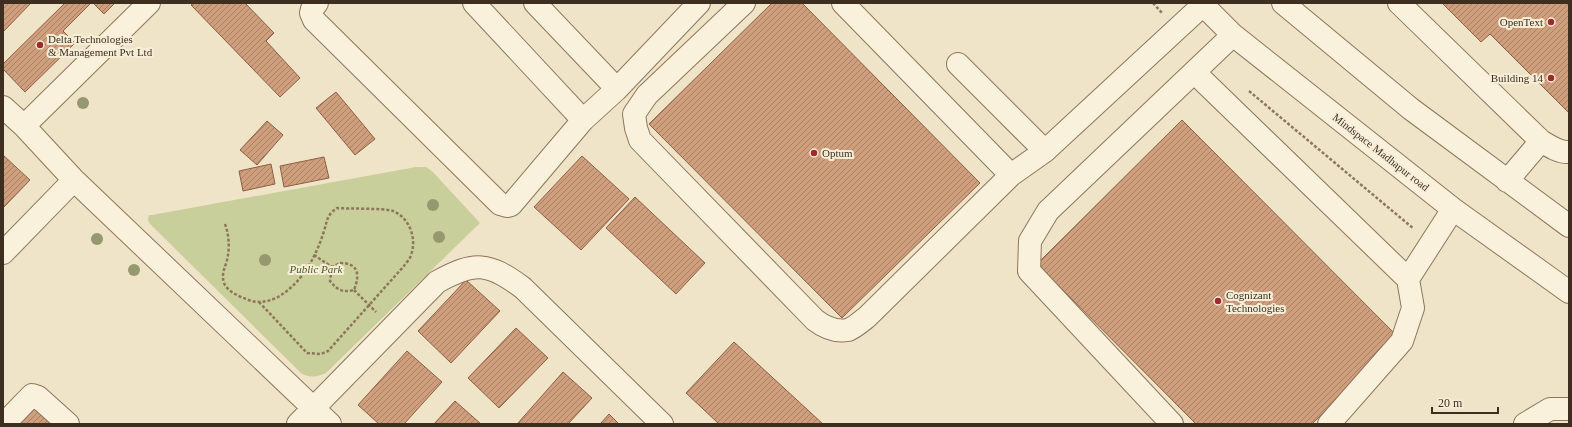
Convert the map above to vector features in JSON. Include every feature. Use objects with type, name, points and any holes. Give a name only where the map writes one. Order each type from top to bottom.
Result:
[{"type":"street","points":[[24,126],[149,3]]},
{"type":"street","points":[[317,3],[312,9],[311,13],[314,20],[504,206],[511,205],[583,120],[617,89],[699,3]]},
{"type":"street","points":[[474,3],[583,120]]},
{"type":"street","points":[[535,3],[617,89]]},
{"type":"street","points":[[744,3],[647,95],[634,114],[636,128],[640,140],[814,320],[823,326],[834,329],[849,330],[867,317],[1011,175],[1045,151],[1202,4]]},
{"type":"street","points":[[843,3],[1011,175]]},
{"type":"street","points":[[1399,3],[1541,141],[1553,148],[1569,152]]},
{"type":"street","name":"Mindspace Madhapur road","points":[[1202,4],[1233,35],[1454,209],[1569,292]]},
{"type":"street","points":[[1293,6],[1411,109],[1569,226]]},
{"type":"street","points":[[1172,424],[1029,271],[1030,241],[1048,211],[1233,35]]},
{"type":"street","points":[[958,64],[1045,151]]},
{"type":"street","points":[[1194,72],[1408,279],[1413,308],[1402,341],[1329,424]]},
{"type":"street","points":[[3,107],[24,126],[74,180],[330,424]]},
{"type":"street","points":[[1507,181],[1541,141]]},
{"type":"street","points":[[3,253],[74,180]]},
{"type":"street","points":[[1408,279],[1454,209]]},
{"type":"street","points":[[298,424],[437,282],[458,271],[480,266],[504,274],[523,288],[662,424]]},
{"type":"street","points":[[4,424],[32,395],[38,397],[68,424]]},
{"type":"street","points":[[1525,424],[1550,410],[1569,409]]},
{"type":"path","points":[[1245,88],[1432,243]]},
{"type":"path","points":[[225,224],[228,231],[229,245],[222,276],[224,285],[239,296],[259,302],[269,301],[284,293],[298,281],[310,264],[324,231],[326,219],[330,213],[337,208],[391,211],[400,215],[408,224],[412,233],[411,255],[404,266],[328,351],[320,354],[307,353],[259,302]]},
{"type":"path","points":[[314,255],[332,267]]},
{"type":"path","points":[[332,267],[340,263],[347,263],[352,266],[358,273],[358,280],[354,290]]},
{"type":"path","points":[[332,267],[330,281],[333,286],[342,291],[354,290],[392,328]]},
{"type":"green space","name":"Public Park","points":[[416,167],[426,167],[432,171],[480,223],[326,373],[317,376],[302,374],[149,223],[148,219],[149,215]]},
{"type":"building","points":[[3,3],[31,3],[3,32]]},
{"type":"building","points":[[65,3],[91,3],[63,31],[75,43],[25,92],[3,69],[3,64]]},
{"type":"building","points":[[93,3],[115,3],[104,14]]},
{"type":"building","points":[[194,3],[245,3],[274,33],[266,41],[300,78],[280,97],[191,5]]},
{"type":"building","name":"Optum","points":[[772,3],[802,3],[980,183],[842,318],[649,124]]},
{"type":"building","name":"Building 14","points":[[1442,3],[1569,3],[1569,113],[1490,34],[1481,42]]},
{"type":"building","points":[[336,92],[375,139],[355,155],[316,108]]},
{"type":"building","name":"Cognizant Technologies","points":[[1182,120],[1399,338],[1312,424],[1196,424],[1037,264]]},
{"type":"building","points":[[267,121],[283,135],[257,165],[240,150]]},
{"type":"building","points":[[3,155],[30,180],[3,208]]},
{"type":"building","points":[[582,156],[629,199],[581,250],[534,207]]},
{"type":"building","points":[[324,157],[329,178],[284,187],[280,166]]},
{"type":"building","points":[[271,164],[275,184],[243,191],[239,171]]},
{"type":"building","points":[[635,197],[705,263],[676,294],[606,228]]},
{"type":"building","points":[[466,280],[500,311],[451,363],[418,331]]},
{"type":"building","points":[[516,328],[548,358],[499,408],[468,378]]},
{"type":"building","points":[[734,342],[823,424],[719,424],[686,393]]},
{"type":"building","points":[[407,351],[442,382],[404,424],[379,424],[358,405]]},
{"type":"building","points":[[563,372],[592,398],[568,424],[519,424],[518,423]]},
{"type":"building","points":[[455,401],[481,424],[434,424]]},
{"type":"building","points":[[34,402],[58,424],[15,424]]},
{"type":"building","points":[[609,414],[619,424],[600,424]]},
{"type":"place","name":"OpenText","points":[[1551,22]]},
{"type":"place","name":"Delta Technologies & Management Pvt Ltd","points":[[40,45]]},
{"type":"place","name":"Building 14","points":[[1551,78]]},
{"type":"place","name":"Optum","points":[[814,153]]},
{"type":"place","name":"Cognizant Technologies","points":[[1218,301]]}]
